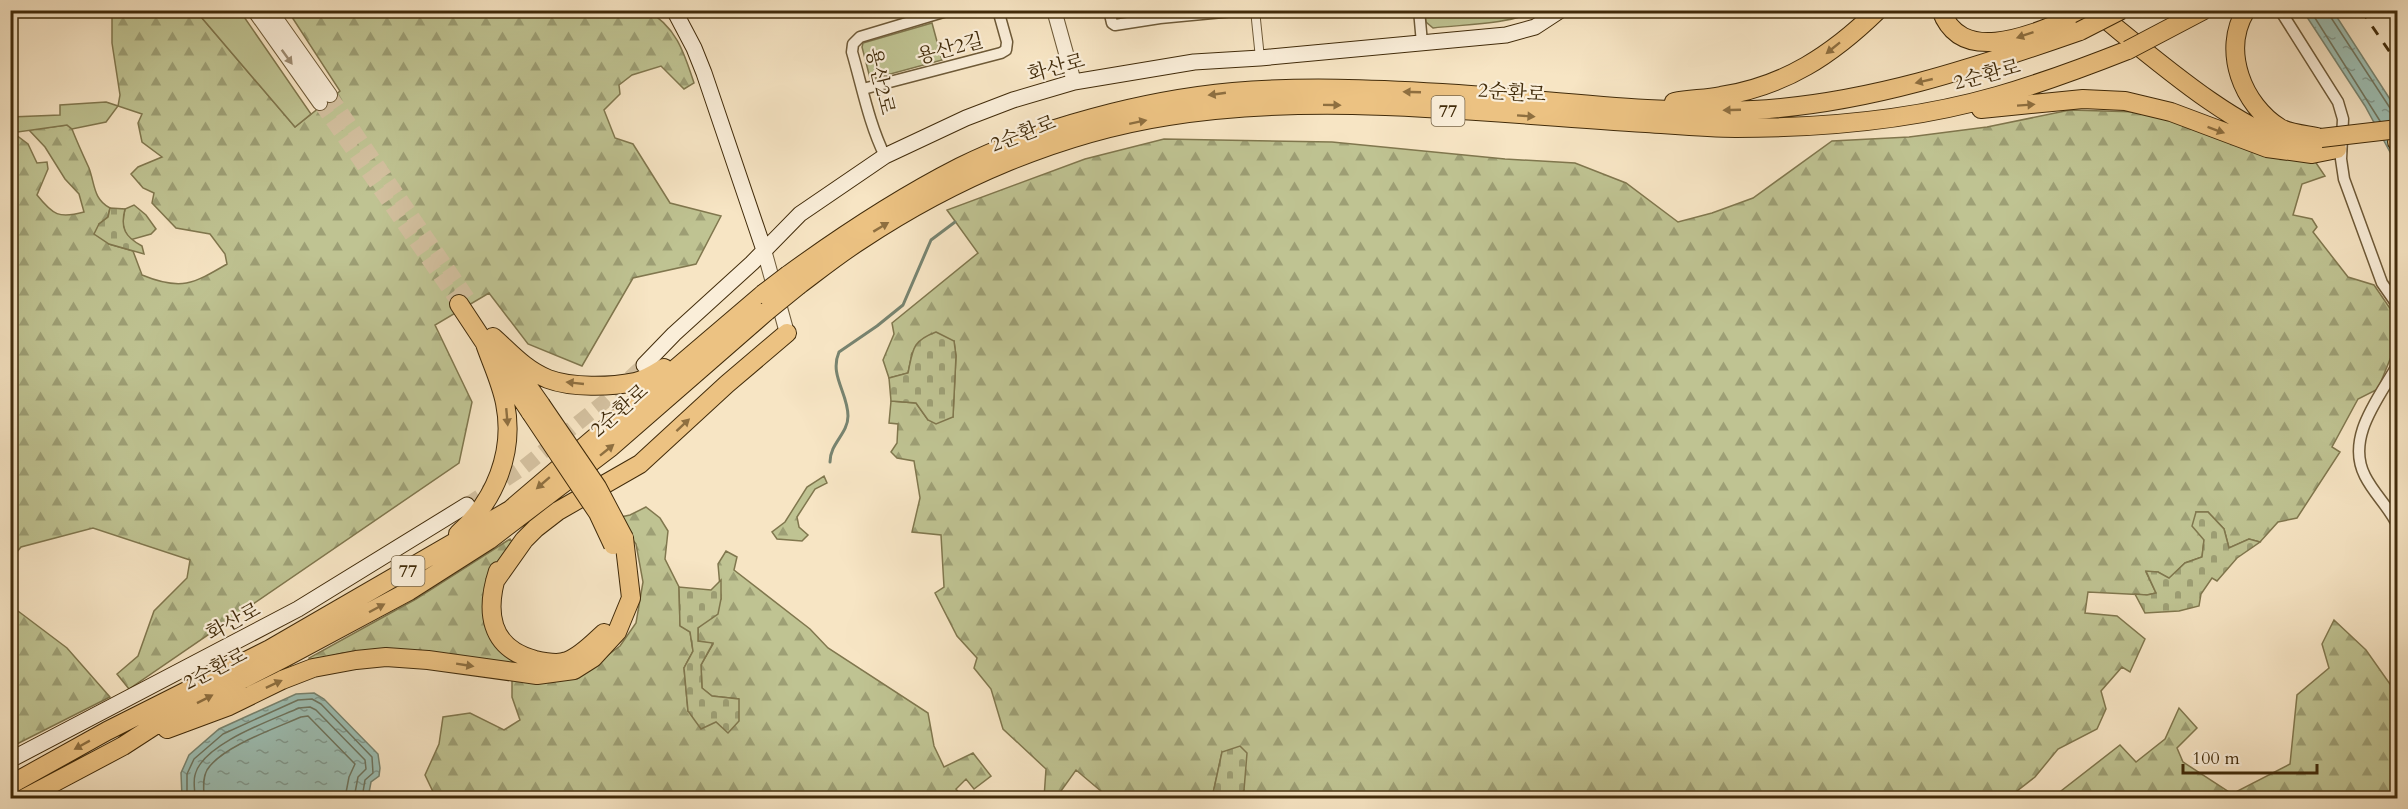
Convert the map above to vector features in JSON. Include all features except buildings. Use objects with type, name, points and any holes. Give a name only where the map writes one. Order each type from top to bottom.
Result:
[{"type":"highway","points":[[1648,108],[1722,96],[1780,80],[1816,62],[1878,10]]},
{"type":"highway","points":[[1941,10],[1952,31],[1964,39],[1979,42],[2018,38],[2087,17],[2249,127],[2291,143],[2337,149]]},
{"type":"highway","points":[[2111,10],[2257,118],[2283,130],[2321,138],[2396,136]]},
{"type":"highway","name":"2순환로","points":[[25,798],[123,746],[160,722],[409,591],[489,540],[540,504],[611,447],[765,303],[890,205],[963,165],[1016,143],[1117,112],[1175,100],[1233,92],[1365,90],[1441,93],[1698,111],[1755,110],[1841,101],[1943,76],[2087,17],[2121,10]]},
{"type":"highway","name":"2순환로","points":[[794,280],[918,205],[975,176],[1075,138],[1165,116],[1290,104],[1362,105],[1733,128],[1806,127],[1926,113],[2017,90],[2060,77],[2128,50],[2204,10]]},
{"type":"highway","points":[[2246,10],[2237,31],[2238,75],[2259,113],[2283,130]]},
{"type":"highway","points":[[1926,113],[2083,99],[2125,101],[2171,112],[2267,148],[2312,154],[2396,136]]},
{"type":"highway","points":[[123,746],[229,706],[313,668],[386,657],[428,660],[537,675],[574,670],[593,658],[617,632],[631,598],[619,542],[597,487],[536,409],[464,301]]},
{"type":"highway","name":"2순환로","points":[[10,785],[107,731],[270,649],[510,510],[740,315],[765,303]]},
{"type":"highway","points":[[488,339],[513,358],[548,379],[571,384],[636,382],[655,374],[740,315]]},
{"type":"highway","points":[[495,581],[524,540],[537,528],[558,511],[640,464],[727,384],[787,333]]},
{"type":"highway","points":[[107,731],[135,713],[417,561],[451,540],[469,524],[495,488],[506,450],[508,433],[505,403],[488,339]]},
{"type":"highway","points":[[540,504],[502,560],[495,581],[490,614],[497,634],[507,646],[523,657],[546,663],[567,661],[608,630],[617,608],[620,584],[619,542]]},
{"type":"main road","points":[[665,10],[681,25]]},
{"type":"main road","points":[[674,10],[704,73],[764,250]]},
{"type":"main road","name":"화산로","points":[[644,365],[657,350],[752,263],[800,214],[885,156],[966,118],[1013,100],[1074,82],[1194,62],[1260,58],[1515,33],[1536,27],[1561,10]]},
{"type":"main road","name":"화산로","points":[[10,760],[298,609],[467,505]]},
{"type":"street","points":[[254,10],[325,99],[270,10]]},
{"type":"street","name":"용산2로","points":[[885,156],[878,141],[852,52],[854,41],[860,37],[950,10]]},
{"type":"street","name":"용산2길","points":[[863,89],[1006,50],[1007,42],[998,10]]},
{"type":"street","points":[[1054,10],[1074,82]]},
{"type":"street","points":[[1109,10],[1115,25],[1244,10]]},
{"type":"street","points":[[1255,10],[1260,58]]},
{"type":"street","points":[[1419,10],[1422,43]]},
{"type":"street","points":[[2280,10],[2338,102],[2343,119],[2341,159],[2344,179],[2382,283],[2397,306]]},
{"type":"street","points":[[764,250],[787,333]]},
{"type":"street","points":[[2397,364],[2360,434],[2363,473],[2374,492],[2388,506],[2397,526]]},
{"type":"green space","points":[[646,10],[665,24],[678,41],[694,83],[684,89],[661,66],[632,75],[619,85],[620,94],[604,110],[615,138],[633,144],[670,203],[721,216],[696,264],[633,278],[582,366],[528,344],[489,293],[435,325],[472,402],[459,463],[129,689],[117,674],[138,656],[154,611],[187,578],[190,560],[93,528],[21,547],[11,559],[11,133],[28,144],[37,163],[47,162],[48,169],[37,195],[52,211],[68,215],[84,212],[79,194],[65,179],[45,147],[29,130],[67,125],[72,129],[89,168],[97,196],[110,208],[108,217],[99,224],[109,244],[133,251],[142,275],[167,283],[186,283],[227,264],[225,254],[210,234],[176,228],[152,203],[154,193],[143,188],[131,174],[138,167],[162,157],[142,142],[138,123],[142,114],[118,106],[120,95],[112,43],[112,11],[196,11],[295,127],[340,91],[288,11]]},
{"type":"green space","points":[[196,11],[240,11],[311,114],[295,127]]},
{"type":"green space","points":[[1424,11],[1537,11],[1512,19],[1433,28],[1426,22]]},
{"type":"green space","points":[[932,23],[942,60],[870,78],[863,43]]},
{"type":"green space","points":[[106,102],[118,106],[106,122],[72,129],[67,125],[11,133],[11,117],[60,115],[60,105]]},
{"type":"green space","points":[[2070,110],[2138,112],[2312,157],[2325,176],[2302,184],[2293,215],[2312,219],[2317,227],[2313,232],[2348,277],[2374,285],[2398,320],[2397,342],[2378,389],[2358,399],[2332,447],[2340,452],[2297,518],[2278,522],[2260,542],[2249,539],[2229,548],[2224,529],[2208,512],[2196,512],[2204,540],[2202,557],[2185,563],[2169,579],[2158,572],[2146,572],[2156,593],[2147,595],[2088,592],[2085,613],[2117,616],[2145,639],[2130,672],[2122,667],[2101,691],[2106,709],[2097,729],[2058,749],[2035,777],[2008,798],[1238,798],[1244,790],[1222,752],[1212,798],[1108,797],[1076,770],[1056,798],[1044,798],[1046,769],[1003,729],[991,689],[974,668],[977,658],[957,636],[935,593],[944,587],[941,535],[912,532],[920,498],[914,461],[897,458],[891,452],[897,443],[898,424],[889,423],[891,401],[916,403],[928,420],[953,417],[956,356],[954,341],[912,353],[908,373],[889,378],[883,360],[894,334],[892,323],[978,253],[947,210],[1085,159],[1164,139],[1332,142],[1505,159],[1575,163],[1626,183],[1678,222],[1753,198],[1832,141],[1909,137],[1987,127]]},
{"type":"green space","points":[[134,205],[146,215],[156,229],[151,234],[130,240],[123,226],[123,218],[125,209]]},
{"type":"green space","points":[[110,208],[125,209],[123,222],[125,231],[131,239],[142,246],[144,254],[109,244],[94,234],[99,224],[108,217]]},
{"type":"green space","points":[[936,332],[954,341],[956,356],[953,417],[936,424],[928,420],[916,403],[891,401],[889,378],[908,373],[915,347],[922,339]]},
{"type":"green space","points":[[824,476],[827,483],[815,489],[797,517],[799,527],[808,535],[802,541],[777,539],[772,532],[785,522],[807,487]]},
{"type":"green space","points":[[646,507],[660,518],[668,531],[665,559],[679,587],[680,625],[690,632],[693,651],[684,668],[688,711],[739,699],[712,696],[702,688],[701,665],[713,644],[698,641],[698,628],[721,599],[718,564],[726,551],[737,557],[734,570],[810,629],[828,648],[928,713],[934,746],[944,767],[973,753],[991,776],[974,789],[966,779],[956,789],[963,798],[436,798],[425,775],[439,744],[443,717],[470,713],[504,730],[520,720],[512,697],[512,679],[589,669],[620,646],[636,623],[643,582],[636,544],[616,518],[630,515]]},
{"type":"green space","points":[[2196,512],[2208,512],[2224,529],[2229,548],[2249,539],[2260,542],[2237,558],[2217,581],[2212,578],[2201,594],[2199,606],[2179,611],[2145,613],[2135,594],[2156,593],[2146,571],[2158,572],[2169,578],[2185,563],[2202,557],[2204,540],[2192,526]]},
{"type":"green space","points":[[510,539],[513,543],[495,566],[489,586],[494,636],[550,669],[379,649],[343,653],[310,661],[309,658],[416,599]]},
{"type":"green space","points":[[721,580],[718,614],[698,628],[698,641],[713,643],[701,665],[702,688],[712,696],[739,699],[739,721],[728,733],[716,722],[701,729],[688,711],[684,668],[693,651],[690,632],[680,626],[679,587],[711,590]]},
{"type":"green space","points":[[10,605],[67,648],[110,697],[11,747]]},
{"type":"green space","points":[[2334,620],[2366,650],[2397,694],[2397,798],[2052,798],[2120,745],[2136,762],[2165,739],[2179,708],[2197,728],[2177,748],[2183,762],[2232,794],[2290,764],[2297,695],[2329,668],[2322,644]]},
{"type":"green space","points":[[1240,746],[1247,753],[1244,790],[1238,798],[1212,798],[1222,752]]},
{"type":"water","points":[[2303,11],[2333,11],[2397,110],[2397,165],[2365,106]]},
{"type":"water","points":[[314,693],[324,699],[378,754],[379,776],[371,782],[368,798],[182,798],[181,773],[189,755],[219,729],[296,694]]},
{"type":"waterway","points":[[830,462],[833,449],[845,428],[848,416],[837,376],[839,352],[903,305],[931,240],[955,222]]},
{"type":"tunnel","points":[[330,95],[468,298]]},
{"type":"tunnel","points":[[320,103],[459,304]]},
{"type":"tunnel","points":[[467,505],[524,467],[604,402],[644,365]]},
{"type":"railway","points":[[2361,10],[2398,64]]}]
